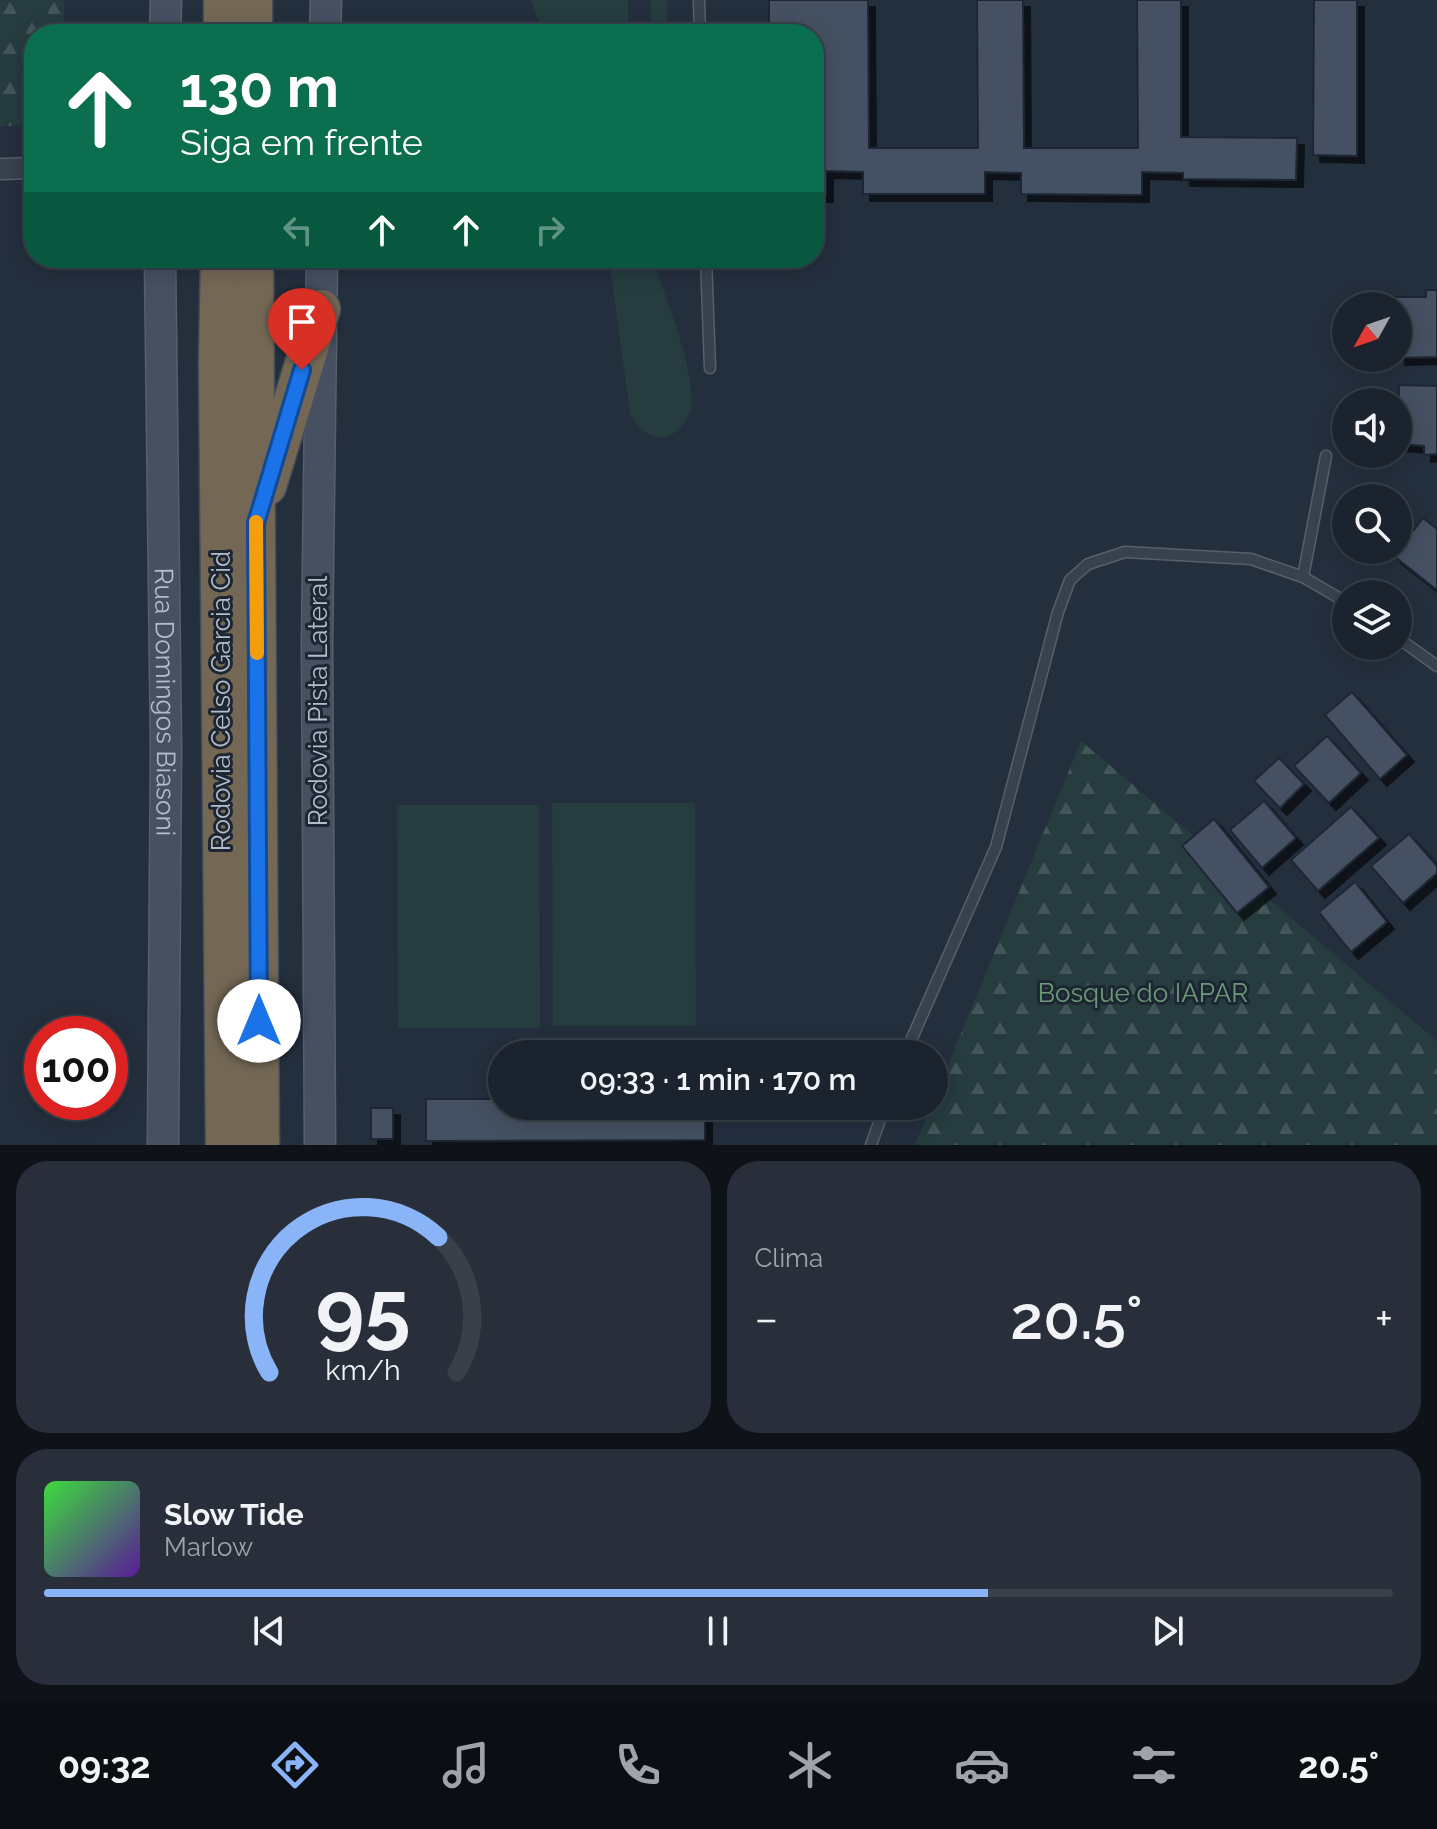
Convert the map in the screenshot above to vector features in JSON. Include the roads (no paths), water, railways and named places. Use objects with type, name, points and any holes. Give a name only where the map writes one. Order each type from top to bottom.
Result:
[{"type":"highway","points":[[223,0],[223,24]]},
{"type":"highway","points":[[253,0],[253,24]]},
{"type":"highway","name":"Rodovia Celso Garcia Cid","points":[[220,268],[225,1145]]},
{"type":"highway","name":"Rodovia Celso Garcia Cid","points":[[254,268],[260,1145]]},
{"type":"highway","points":[[256,523],[321,309]]},
{"type":"main road","points":[[165,24],[166,0]]},
{"type":"main road","points":[[325,24],[326,0]]},
{"type":"main road","name":"Rua Domingos Biasoni","points":[[160,268],[166,749],[163,1145]]},
{"type":"main road","name":"Rodovia Pista Lateral","points":[[320,1145],[317,642],[322,268]]},
{"type":"street","points":[[0,169],[24,168]]},
{"type":"lane","points":[[699,0],[700,24]]},
{"type":"lane","points":[[706,268],[710,368]]},
{"type":"lane","points":[[1303,577],[1326,456]]},
{"type":"lane","points":[[911,1040],[996,847],[1058,612],[1070,580],[1088,564],[1125,552],[1251,559],[1303,577],[1332,594]]},
{"type":"lane","points":[[1412,648],[1437,666]]},
{"type":"lane","points":[[871,1145],[880,1120]]},
{"type":"park label","name":"Bosque do IAPAR","points":[[1143,993]]}]
